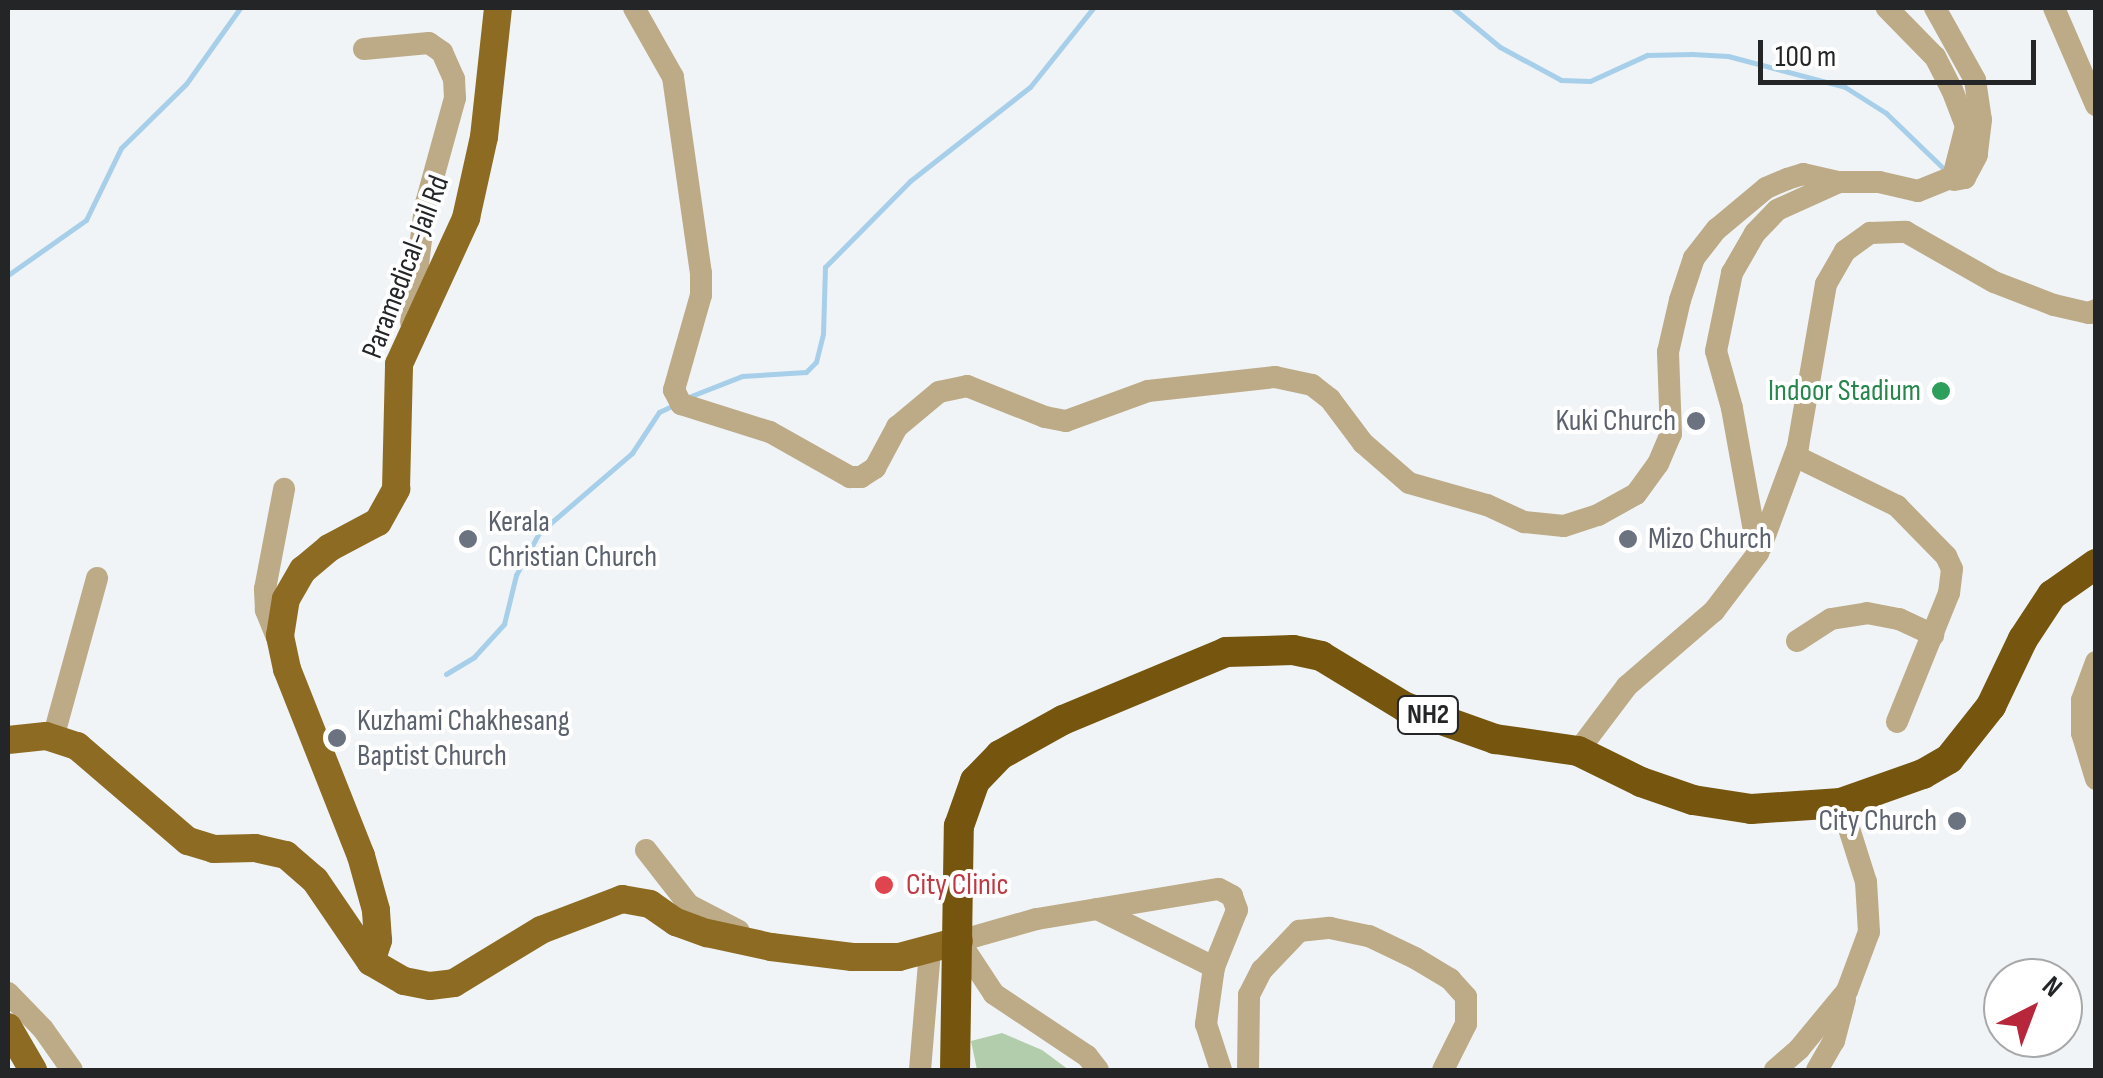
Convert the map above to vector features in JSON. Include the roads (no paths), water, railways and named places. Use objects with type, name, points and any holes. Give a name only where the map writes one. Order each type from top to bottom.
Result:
[{"type":"highway","name":"NH2","points":[[956,1070],[945,946],[959,826],[975,782],[1000,755],[1063,720],[1226,652],[1262,648],[1321,656],[1405,707],[1495,739],[1578,750],[1641,782],[1693,800],[1750,809],[1841,803],[1923,774],[1949,759],[1991,706],[2023,639],[2052,596],[2096,564]]},
{"type":"main road","name":"Paramedical-Jail Rd","points":[[371,962],[378,940],[366,874],[320,763],[280,636],[286,599],[303,570],[329,548],[378,522],[396,489],[399,364],[466,218],[484,138],[498,8]]},
{"type":"main road","points":[[8,740],[22,736],[53,738],[77,746],[104,765],[188,841],[214,850],[271,852],[302,866],[371,962],[404,981],[430,986],[454,983],[541,930],[622,900],[650,904],[676,922],[706,933],[790,950],[852,957],[945,946]]},
{"type":"main road","points":[[8,1027],[33,1069]]},
{"type":"street","points":[[634,8],[674,77],[701,273],[702,295],[674,390],[681,404],[770,432],[850,477],[861,478],[874,468],[898,427],[939,392],[967,386],[1045,418],[1066,421],[1148,390],[1295,378],[1321,392],[1363,443],[1409,483],[1488,505],[1524,522],[1564,526],[1598,515],[1636,494],[1658,464],[1671,434],[1668,352],[1680,300],[1694,258],[1717,229],[1766,188],[1803,174],[1839,182],[1878,182],[1918,191],[1954,177],[1966,126],[1934,57],[1887,8]]},
{"type":"street","points":[[1936,8],[1974,80],[1981,120],[1977,154],[1966,178],[1941,182]]},
{"type":"street","points":[[2054,8],[2096,105]]},
{"type":"street","points":[[364,49],[429,43],[442,52],[454,79],[455,98],[425,207],[408,346]]},
{"type":"street","points":[[1758,553],[1735,424],[1716,352],[1732,273],[1754,233],[1777,210],[1839,182]]},
{"type":"street","points":[[1578,750],[1627,686],[1714,612],[1758,553],[1795,456],[1826,284],[1846,251],[1870,233],[1906,232],[1994,282],[2054,305],[2089,314],[2096,310]]},
{"type":"street","points":[[1795,456],[1897,506],[1946,556],[1954,581],[1897,722]]},
{"type":"street","points":[[284,489],[265,589],[266,610],[284,655]]},
{"type":"street","points":[[53,738],[98,578]]},
{"type":"street","points":[[1797,641],[1831,619],[1867,613],[1899,619],[1933,635]]},
{"type":"street","points":[[2096,662],[2082,700],[2082,733],[2096,779]]},
{"type":"street","points":[[1817,1070],[1834,1040],[1869,932],[1866,882],[1841,803]]},
{"type":"street","points":[[646,850],[688,905],[724,926],[790,950]]},
{"type":"street","points":[[945,946],[1037,919],[1219,888],[1232,896],[1237,910],[1214,967],[1206,1024],[1221,1070]]},
{"type":"street","points":[[1097,910],[1214,967]]},
{"type":"street","points":[[1248,1070],[1249,996],[1262,970],[1300,931],[1330,928],[1369,936],[1416,958],[1450,980],[1466,997],[1466,1024],[1443,1070]]},
{"type":"street","points":[[920,1070],[945,946]]},
{"type":"street","points":[[945,946],[994,994],[1087,1056],[1098,1070]]},
{"type":"street","points":[[1775,1070],[1799,1049],[1847,991]]},
{"type":"street","points":[[8,993],[43,1028],[72,1070]]},
{"type":"street","points":[[8,1046],[33,1069]]},
{"type":"waterway","points":[[8,275],[86,220],[121,148],[186,84],[240,8]]},
{"type":"waterway","points":[[686,398],[742,376],[806,372],[816,362],[823,334],[825,267],[910,181],[1030,87],[1093,8]]},
{"type":"waterway","points":[[1453,8],[1500,47],[1561,80],[1590,81],[1647,55],[1692,54],[1728,56],[1845,87],[1886,113],[1947,172]]},
{"type":"waterway","points":[[446,674],[474,657],[504,624],[516,575],[539,533],[632,453],[659,412],[672,406]]},
{"type":"place","name":"Indoor Stadium","points":[[1941,391]]},
{"type":"place","name":"Kuki Church","points":[[1696,421]]},
{"type":"place","name":"Kerala Christian Church","points":[[468,539]]},
{"type":"place","name":"Mizo Church","points":[[1628,539]]},
{"type":"place","name":"Kuzhami Chakhesang Baptist Church","points":[[337,738]]},
{"type":"place","name":"City Church","points":[[1957,821]]},
{"type":"place","name":"City Clinic","points":[[884,885]]}]
